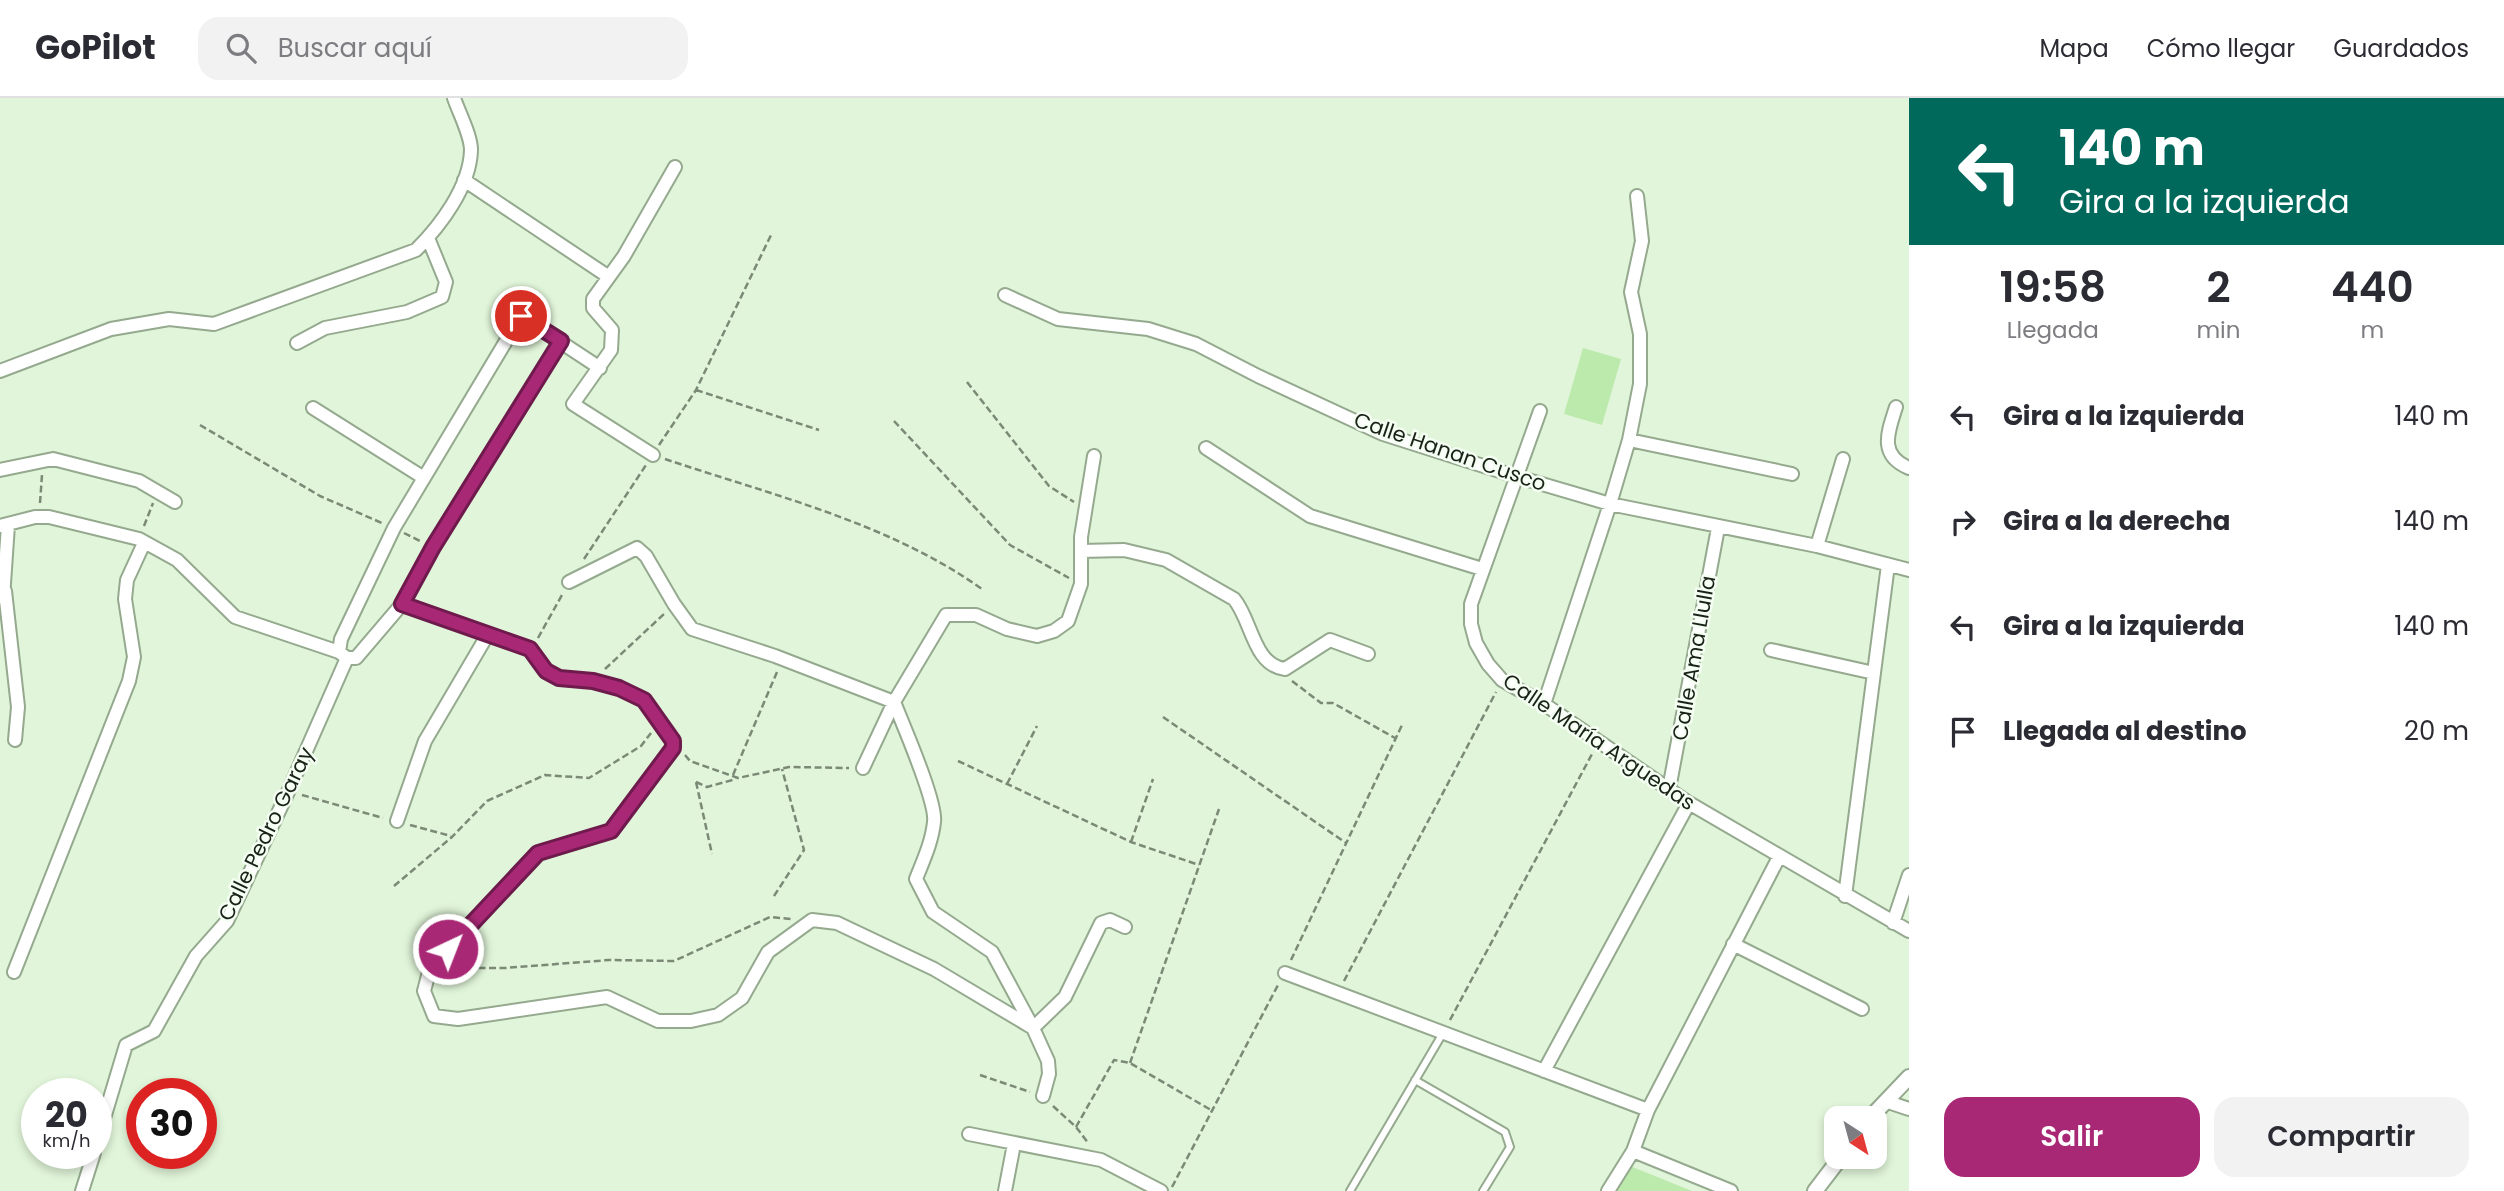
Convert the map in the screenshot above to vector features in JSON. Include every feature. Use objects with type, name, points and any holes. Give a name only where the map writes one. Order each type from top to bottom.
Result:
[{"type":"street","points":[[0,371],[111,329],[169,319],[214,324],[416,250],[436,229],[464,180],[471,149],[454,98]]},
{"type":"street","points":[[653,455],[573,404],[611,350],[612,330],[593,307],[593,299],[675,167]]},
{"type":"street","points":[[464,180],[609,276]]},
{"type":"street","points":[[1544,704],[1610,504],[1629,440],[1640,384],[1640,334],[1631,292],[1642,241],[1637,196]]},
{"type":"street","points":[[297,343],[325,328],[407,312],[442,297],[446,282],[428,238]]},
{"type":"street","name":"Calle Hanan Cusco","points":[[1005,295],[1058,319],[1148,329],[1196,344],[1384,434],[1518,477],[1610,504],[1817,546],[1909,570]]},
{"type":"street","name":"Calle Pedro Garay","points":[[112,1092],[126,1045],[154,1031],[197,956],[227,921],[289,792],[343,655],[341,639],[394,528],[521,316],[561,341]]},
{"type":"street","points":[[15,740],[18,707],[5,591],[4,525],[35,517],[49,517],[141,541],[177,561],[235,617],[343,655],[361,655],[402,604],[433,547],[561,341],[600,368]]},
{"type":"street","points":[[1896,407],[1886,440],[1888,452],[1896,461],[1909,468]]},
{"type":"street","points":[[313,408],[424,478]]},
{"type":"street","name":"Calle María Arguedas","points":[[1540,411],[1471,604],[1471,624],[1476,643],[1488,664],[1502,680],[1544,704],[1689,803],[1909,931]]},
{"type":"street","points":[[1629,440],[1792,474]]},
{"type":"street","points":[[1206,448],[1310,516],[1482,569]]},
{"type":"street","points":[[863,768],[894,702],[946,615],[976,615],[1007,629],[1037,636],[1054,631],[1068,621],[1081,584],[1081,551],[1094,456]]},
{"type":"street","points":[[0,470],[53,459],[139,481],[175,502]]},
{"type":"street","points":[[1817,546],[1843,459]]},
{"type":"street","name":"Calle Ama Llulla","points":[[1669,789],[1718,528]]},
{"type":"street","points":[[14,972],[129,681],[134,657],[125,599],[127,580],[141,541]]},
{"type":"street","points":[[569,582],[637,548],[646,556],[692,629],[782,659],[894,702],[917,760],[935,818],[929,845],[916,879],[933,912],[992,952],[1034,1028],[1048,1061],[1049,1074],[1043,1096]]},
{"type":"street","points":[[1081,551],[1124,550],[1166,560],[1234,599],[1241,607],[1259,651],[1277,668],[1285,669],[1330,640],[1368,654]]},
{"type":"street","points":[[1845,896],[1888,565]]},
{"type":"street","points":[[0,607],[5,591]]},
{"type":"street","points":[[402,604],[530,649],[546,671],[559,678],[593,681],[619,688],[644,700],[673,741],[673,748],[611,831],[538,853],[430,968],[424,991],[434,1016],[458,1019],[607,998],[658,1021],[691,1021],[718,1015],[742,998],[768,952],[811,920],[837,923],[934,969],[1034,1028]]},
{"type":"street","points":[[397,821],[425,741],[488,634]]},
{"type":"street","points":[[1771,650],[1874,673]]},
{"type":"street","points":[[1544,1071],[1689,803]]},
{"type":"street","points":[[1608,1191],[1633,1151],[1648,1110],[1779,857]]},
{"type":"street","points":[[1893,923],[1909,875]]},
{"type":"street","points":[[1034,1028],[1065,998],[1101,923],[1110,920],[1125,927]]},
{"type":"street","points":[[1733,944],[1862,1009]]},
{"type":"street","points":[[1285,973],[1648,1110]]},
{"type":"street","points":[[1881,1106],[1909,1077]]},
{"type":"street","points":[[1885,1101],[1909,1109]]},
{"type":"street","points":[[969,1135],[1101,1160],[1160,1191]]},
{"type":"street","points":[[1004,1191],[1014,1144]]},
{"type":"street","points":[[1633,1151],[1731,1191]]},
{"type":"street","points":[[82,1191],[89,1169]]},
{"type":"street","points":[[1815,1191],[1832,1169]]},
{"type":"lane","points":[[1350,1191],[1443,1033]]},
{"type":"lane","points":[[1415,1080],[1505,1132],[1510,1147],[1483,1191]]},
{"type":"path","points":[[967,382],[1049,486],[1086,510]]},
{"type":"path","points":[[696,390],[819,430]]},
{"type":"path","points":[[894,421],[1010,545],[1081,584]]},
{"type":"path","points":[[201,425],[320,496],[433,547]]},
{"type":"path","points":[[653,455],[867,528],[950,566],[982,589]]},
{"type":"path","points":[[141,541],[157,492]]},
{"type":"path","points":[[593,681],[674,604]]},
{"type":"path","points":[[732,776],[782,659]]},
{"type":"path","points":[[1290,680],[1321,703],[1333,703],[1395,738]]},
{"type":"path","points":[[1337,992],[1502,680]]},
{"type":"path","points":[[1163,717],[1346,843]]},
{"type":"path","points":[[394,886],[452,837],[487,801],[545,775],[589,778],[641,746],[660,722]]},
{"type":"path","points":[[1170,1191],[1285,973],[1403,723]]},
{"type":"path","points":[[1007,784],[1037,726]]},
{"type":"path","points":[[1443,1033],[1599,742]]},
{"type":"path","points":[[690,761],[737,779]]},
{"type":"path","points":[[958,761],[1131,842],[1199,865]]},
{"type":"path","points":[[712,854],[696,782],[707,787],[782,769],[863,768]]},
{"type":"path","points":[[774,896],[804,850],[782,769]]},
{"type":"path","points":[[1131,842],[1153,779]]},
{"type":"path","points":[[289,792],[452,837]]},
{"type":"path","points":[[1130,1063],[1219,809]]},
{"type":"path","points":[[430,968],[505,968],[609,960],[674,961],[770,917],[811,920]]},
{"type":"path","points":[[1076,1127],[1114,1060],[1130,1063],[1211,1110]]},
{"type":"green space","points":[[1583,348],[1621,359],[1602,425],[1564,414]]},
{"type":"green space","points":[[1630,1166],[1692,1191],[1616,1191]]},
{"type":"route","points":[[448,949],[538,853],[611,831],[673,748],[673,741],[644,700],[619,688],[593,681],[559,678],[546,671],[530,649],[402,604],[433,547],[561,341],[521,316]]}]
